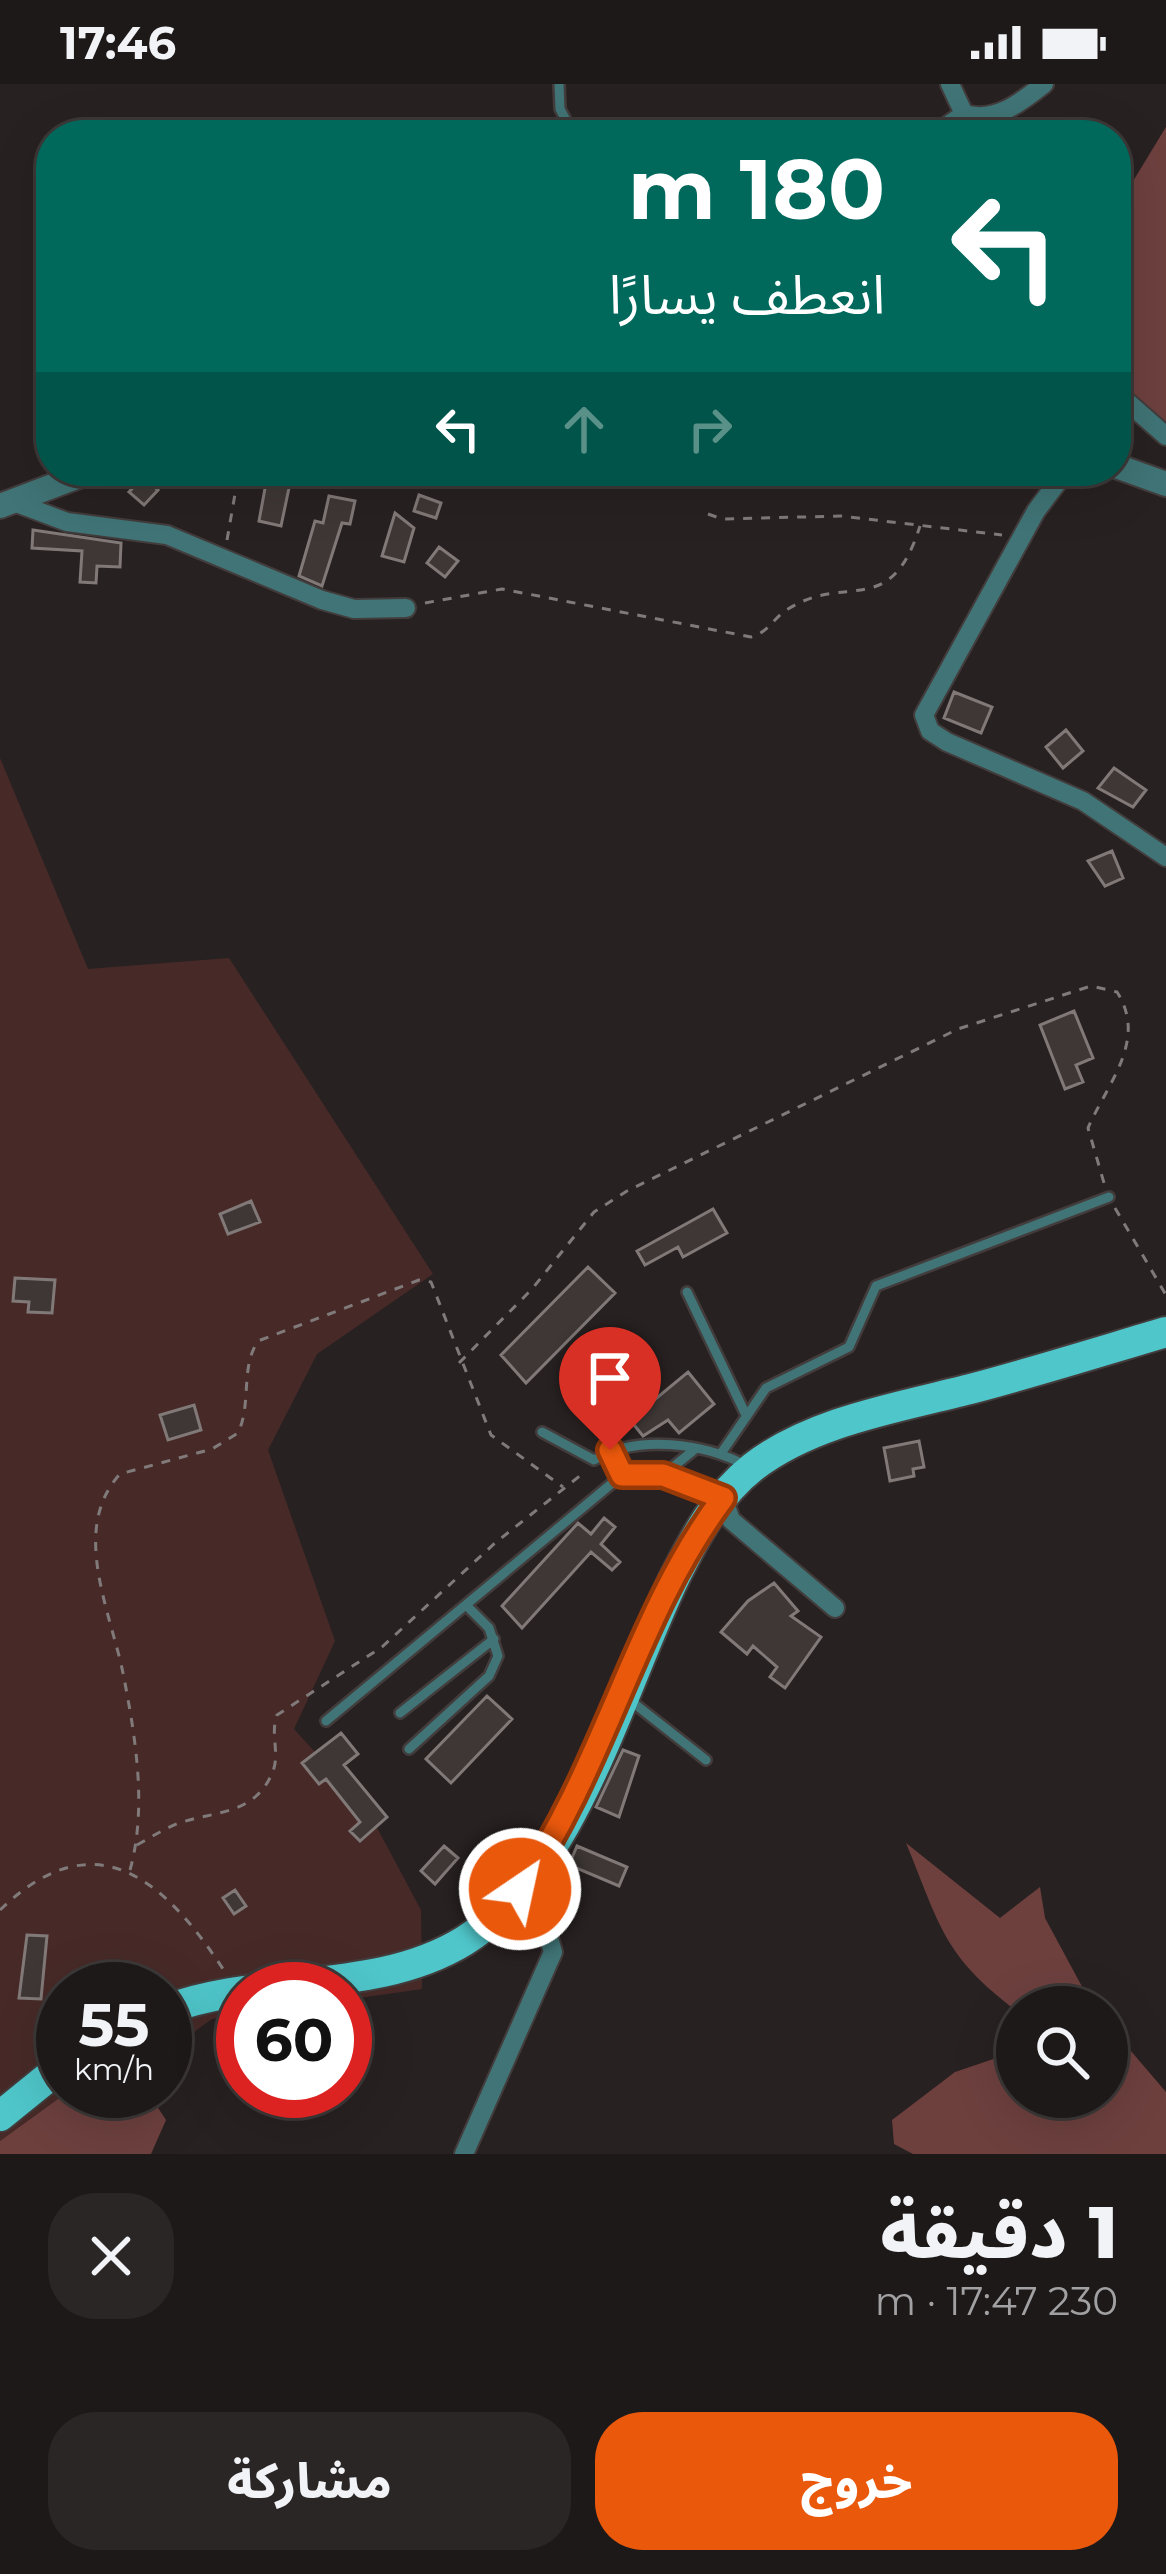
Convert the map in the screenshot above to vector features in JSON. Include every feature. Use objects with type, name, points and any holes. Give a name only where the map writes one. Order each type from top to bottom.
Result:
[{"type":"main road","points":[[372,1972],[436,1954],[492,1921],[520,1889],[563,1823],[697,1532],[752,1468],[819,1432],[1166,1332]]},
{"type":"main road","points":[[0,2116],[36,2087]]},
{"type":"street","points":[[950,84],[977,120]]},
{"type":"street","points":[[964,120],[998,115],[1044,84]]},
{"type":"street","points":[[1131,405],[1166,436]]},
{"type":"street","points":[[1131,471],[1166,484]]},
{"type":"street","points":[[7,504],[53,486]]},
{"type":"street","points":[[1056,486],[924,715],[930,731],[1083,801],[1166,857]]},
{"type":"street","points":[[7,504],[67,522],[167,536],[354,609],[406,608]]},
{"type":"street","points":[[723,1498],[743,1531],[835,1608]]},
{"type":"street","points":[[464,2154],[553,1952],[544,1921],[520,1889]]},
{"type":"lane","points":[[560,84],[560,109],[566,120]]},
{"type":"lane","points":[[722,1452],[766,1388],[848,1347],[876,1286],[1109,1197]]},
{"type":"lane","points":[[687,1292],[745,1413]]},
{"type":"lane","points":[[542,1432],[594,1460],[610,1450],[699,1448],[722,1452],[752,1468]]},
{"type":"lane","points":[[663,1475],[699,1448]]},
{"type":"lane","points":[[610,1450],[622,1475]]},
{"type":"lane","points":[[326,1721],[622,1475],[663,1475],[723,1498]]},
{"type":"lane","points":[[409,1749],[489,1676],[498,1657],[494,1639],[466,1605]]},
{"type":"lane","points":[[400,1713],[494,1639]]},
{"type":"lane","points":[[622,1694],[706,1760]]},
{"type":"path","points":[[223,556],[236,486]]},
{"type":"path","points":[[708,514],[722,519],[841,516],[1022,538]]},
{"type":"path","points":[[406,608],[502,589],[637,619],[752,637],[764,634],[788,608],[884,584],[904,567],[920,526]]},
{"type":"path","points":[[459,1363],[532,1289],[594,1212],[627,1192],[781,1120],[887,1060],[958,1029],[1090,986],[1117,992],[1126,1006],[1123,1065],[1088,1128],[1109,1197],[1166,1295]]},
{"type":"path","points":[[130,1870],[136,1846],[135,1751],[95,1533],[106,1490],[120,1474],[212,1449],[238,1432],[248,1395],[248,1355],[258,1341],[283,1328],[324,1319],[427,1281],[442,1298],[459,1363],[491,1435],[563,1487]]},
{"type":"path","points":[[136,1846],[184,1821],[232,1813],[254,1798],[276,1764],[272,1729],[278,1715],[382,1647],[594,1460]]},
{"type":"path","points":[[0,1910],[46,1877],[87,1865],[130,1870],[167,1894],[217,1962]]},
{"type":"shaded area","points":[[1166,127],[1166,426],[1131,402],[1131,184]]},
{"type":"shaded area","points":[[0,758],[88,969],[229,958],[433,1274],[317,1354],[268,1450],[335,1641],[294,1729],[367,1809],[421,1910],[422,1989],[372,1996],[372,1962],[216,1962],[216,2018],[192,2033],[192,1962],[36,1962],[36,2115],[0,2141]]},
{"type":"shaded area","points":[[906,1843],[1000,1918],[1040,1887],[1045,1918],[1082,1986],[996,1986],[996,1994],[958,1955]]},
{"type":"shaded area","points":[[1128,2048],[1166,2092],[1166,2154],[913,2154],[894,2144],[892,2120],[955,2072],[996,2058],[996,2118],[1128,2118]]},
{"type":"shaded area","points":[[36,2115],[166,2120],[151,2154],[0,2154],[0,2141]]},
{"type":"building","points":[[135,486],[158,490],[144,505],[129,492]]},
{"type":"building","points":[[265,486],[289,488],[281,526],[259,521]]},
{"type":"building","points":[[419,495],[441,503],[436,518],[414,511]]},
{"type":"building","points":[[329,496],[355,501],[350,524],[342,523],[322,586],[299,576],[315,521],[323,523]]},
{"type":"building","points":[[395,513],[414,528],[404,562],[382,556]]},
{"type":"building","points":[[33,530],[121,543],[120,567],[97,566],[96,583],[80,582],[82,551],[32,548]]},
{"type":"building","points":[[439,547],[458,561],[445,577],[427,563]]},
{"type":"building","points":[[954,692],[992,707],[981,733],[944,718]]},
{"type":"building","points":[[1066,730],[1083,751],[1063,768],[1046,747]]},
{"type":"building","points":[[1114,768],[1146,790],[1133,807],[1098,788]]},
{"type":"building","points":[[1112,851],[1123,878],[1105,886],[1088,861]]},
{"type":"building","points":[[1074,1011],[1093,1058],[1076,1065],[1083,1082],[1065,1089],[1040,1025]]},
{"type":"building","points":[[251,1201],[260,1222],[228,1234],[220,1214]]},
{"type":"building","points":[[713,1209],[727,1233],[683,1257],[678,1247],[645,1265],[637,1251]]},
{"type":"building","points":[[588,1267],[615,1293],[526,1383],[501,1355]]},
{"type":"building","points":[[15,1278],[55,1280],[52,1313],[28,1312],[29,1302],[13,1301]]},
{"type":"building","points":[[597,1349],[608,1361],[620,1349],[634,1364],[588,1409],[576,1397],[586,1387],[572,1373]]},
{"type":"building","points":[[688,1372],[714,1404],[679,1433],[668,1420],[643,1436],[630,1420]]},
{"type":"building","points":[[194,1405],[201,1430],[168,1440],[160,1415]]},
{"type":"building","points":[[919,1441],[924,1467],[913,1469],[914,1476],[890,1481],[884,1448]]},
{"type":"building","points":[[604,1518],[615,1527],[601,1544],[620,1562],[612,1570],[591,1552],[522,1628],[502,1606],[578,1523],[591,1534]]},
{"type":"building","points":[[774,1583],[798,1611],[791,1616],[821,1637],[785,1688],[770,1677],[777,1667],[753,1646],[747,1654],[721,1632],[748,1601]]},
{"type":"building","points":[[487,1696],[512,1719],[451,1783],[426,1759]]},
{"type":"building","points":[[341,1733],[358,1754],[344,1765],[387,1817],[360,1841],[350,1831],[360,1822],[326,1779],[319,1784],[302,1763]]},
{"type":"building","points":[[623,1750],[639,1756],[619,1817],[596,1807]]},
{"type":"building","points":[[444,1846],[458,1858],[435,1884],[421,1871]]},
{"type":"building","points":[[577,1846],[627,1867],[619,1886],[569,1865]]},
{"type":"building","points":[[235,1890],[246,1906],[234,1914],[223,1898]]},
{"type":"building","points":[[27,1935],[47,1936],[45,1962],[36,1962],[36,1999],[19,1998]]},
{"type":"route","points":[[520,1889],[563,1823],[697,1532],[723,1498],[663,1475],[622,1475],[610,1450]]}]
